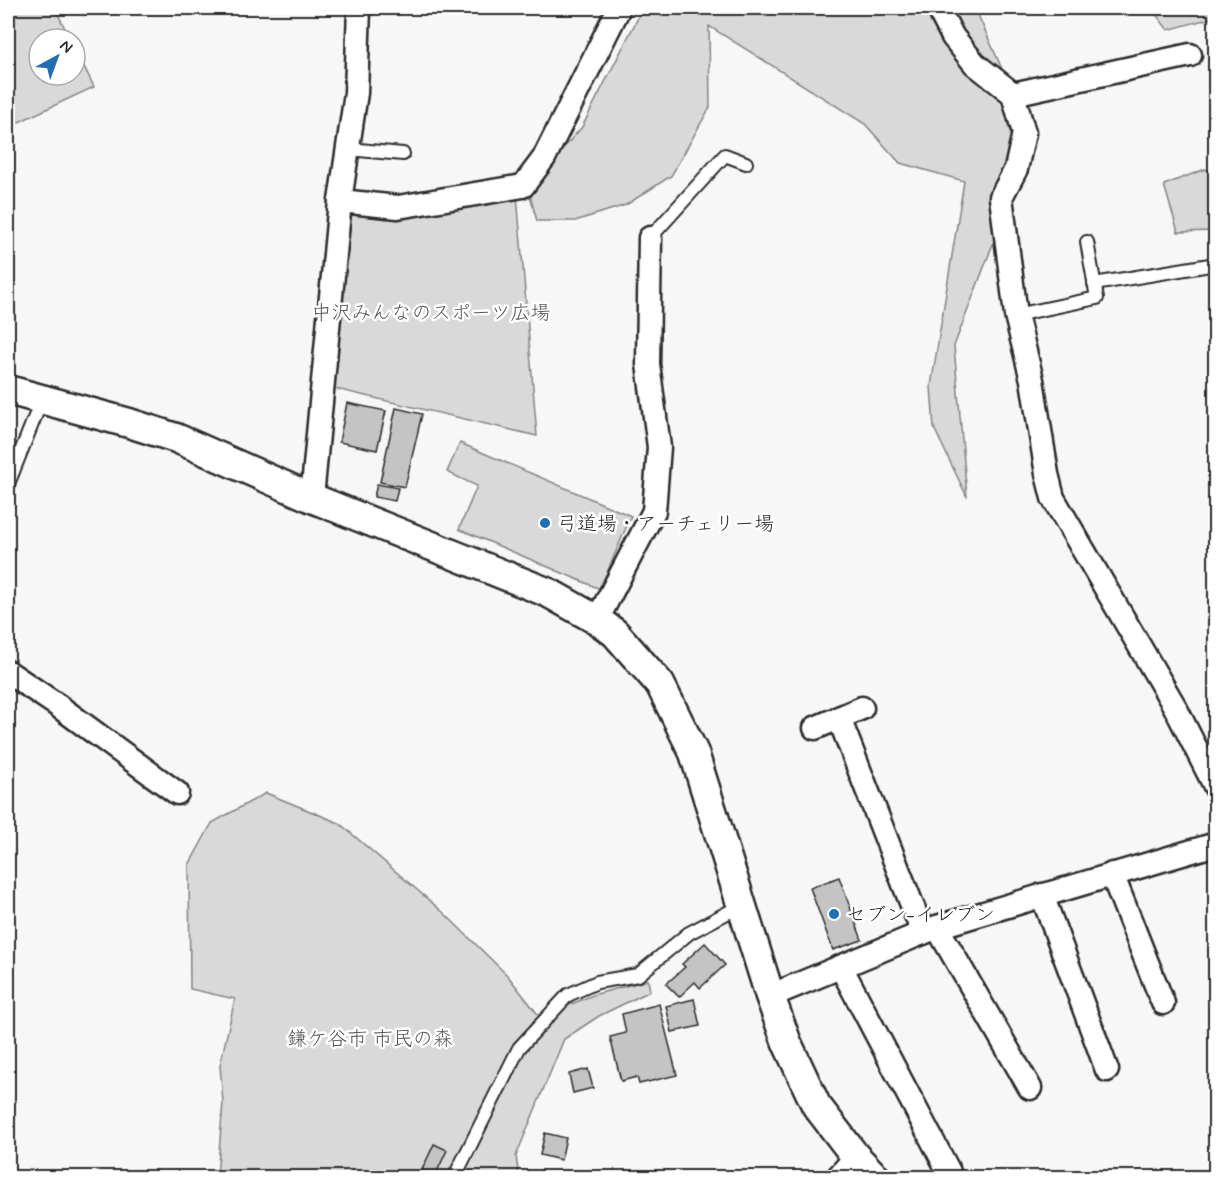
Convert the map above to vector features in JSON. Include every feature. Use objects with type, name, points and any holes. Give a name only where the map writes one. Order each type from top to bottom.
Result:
[{"type":"street","points":[[312,498],[339,201],[356,93],[359,8]]},
{"type":"street","points":[[339,201],[398,207],[523,186],[544,158],[619,8]]},
{"type":"street","points":[[942,8],[942,16],[953,37],[975,64],[1013,94],[1024,133],[1016,169],[1001,197],[1016,315],[1032,380],[1053,498],[1175,707],[1215,788]]},
{"type":"street","points":[[1013,94],[1190,56]]},
{"type":"street","points":[[597,620],[654,511],[659,447],[648,364],[650,237]]},
{"type":"street","points":[[8,390],[176,438],[312,498],[549,593],[615,633],[660,684],[694,753],[770,996],[787,1043],[816,1105],[856,1157],[876,1178]]},
{"type":"street","points":[[8,672],[177,793]]},
{"type":"street","points":[[815,728],[862,708]]},
{"type":"street","points":[[839,718],[930,930],[1030,1088]]},
{"type":"street","points":[[770,996],[930,930],[1112,874],[1214,851]]},
{"type":"street","points":[[1112,874],[1163,1003]]},
{"type":"street","points":[[1042,895],[1107,1070]]},
{"type":"street","points":[[841,967],[949,1172]]},
{"type":"street","points":[[837,1178],[856,1157]]},
{"type":"lane","points":[[348,149],[403,154]]},
{"type":"lane","points":[[650,237],[725,155],[746,163]]},
{"type":"lane","points":[[1016,315],[1096,298],[1087,242]]},
{"type":"lane","points":[[1094,284],[1215,264]]},
{"type":"lane","points":[[8,484],[42,399]]},
{"type":"lane","points":[[454,1178],[519,1048],[568,995],[597,981],[638,975],[689,933],[742,904]]},
{"type":"green space","points":[[8,8],[55,8],[64,27],[27,27],[27,87],[87,87],[87,73],[94,87],[8,127]]},
{"type":"green space","points":[[643,8],[978,8],[979,17],[1033,139],[954,346],[967,497],[934,428],[931,386],[964,181],[900,163],[865,124],[709,26],[710,107],[671,176],[626,205],[575,221],[537,221],[528,188],[582,127]]},
{"type":"green space","points":[[1151,8],[1215,8],[1215,17],[1168,30]]},
{"type":"green space","points":[[1205,169],[1215,173],[1215,231],[1178,232],[1164,185]]},
{"type":"green space","name":"中沢みんなのスポーツ広場","points":[[517,195],[537,436],[327,387],[344,210]]},
{"type":"green space","name":"弓道場・アーチェリー場","points":[[460,443],[631,516],[600,589],[459,529],[477,486],[447,472]]},
{"type":"green space","name":"鎌ケ谷市 市民の森","points":[[266,793],[339,823],[444,913],[508,976],[540,1017],[593,995],[648,980],[650,991],[599,1016],[564,1039],[516,1156],[519,1177],[217,1177],[223,1102],[220,1065],[235,999],[190,989],[189,865],[212,823]]},
{"type":"building","points":[[347,403],[386,411],[377,450],[339,442]]},
{"type":"building","points":[[396,408],[422,414],[405,487],[380,482]]},
{"type":"building","points":[[377,484],[398,488],[395,501],[374,497]]},
{"type":"building","points":[[839,877],[862,940],[833,950],[810,888]]},
{"type":"building","points":[[705,943],[725,965],[700,988],[695,982],[679,997],[666,984],[685,967],[682,964]]},
{"type":"building","points":[[694,999],[700,1026],[672,1032],[666,1006]]},
{"type":"building","points":[[659,1004],[677,1075],[639,1084],[637,1077],[621,1081],[610,1037],[626,1033],[622,1014]]},
{"type":"building","points":[[588,1069],[593,1088],[573,1093],[569,1074]]},
{"type":"building","points":[[545,1133],[566,1138],[561,1160],[540,1155]]},
{"type":"building","points":[[434,1144],[447,1150],[435,1176],[422,1170]]},
{"type":"place","name":"弓道場・アーチェリー場","points":[[545,523]]},
{"type":"place","name":"セブン-イレブン","points":[[834,914]]}]
